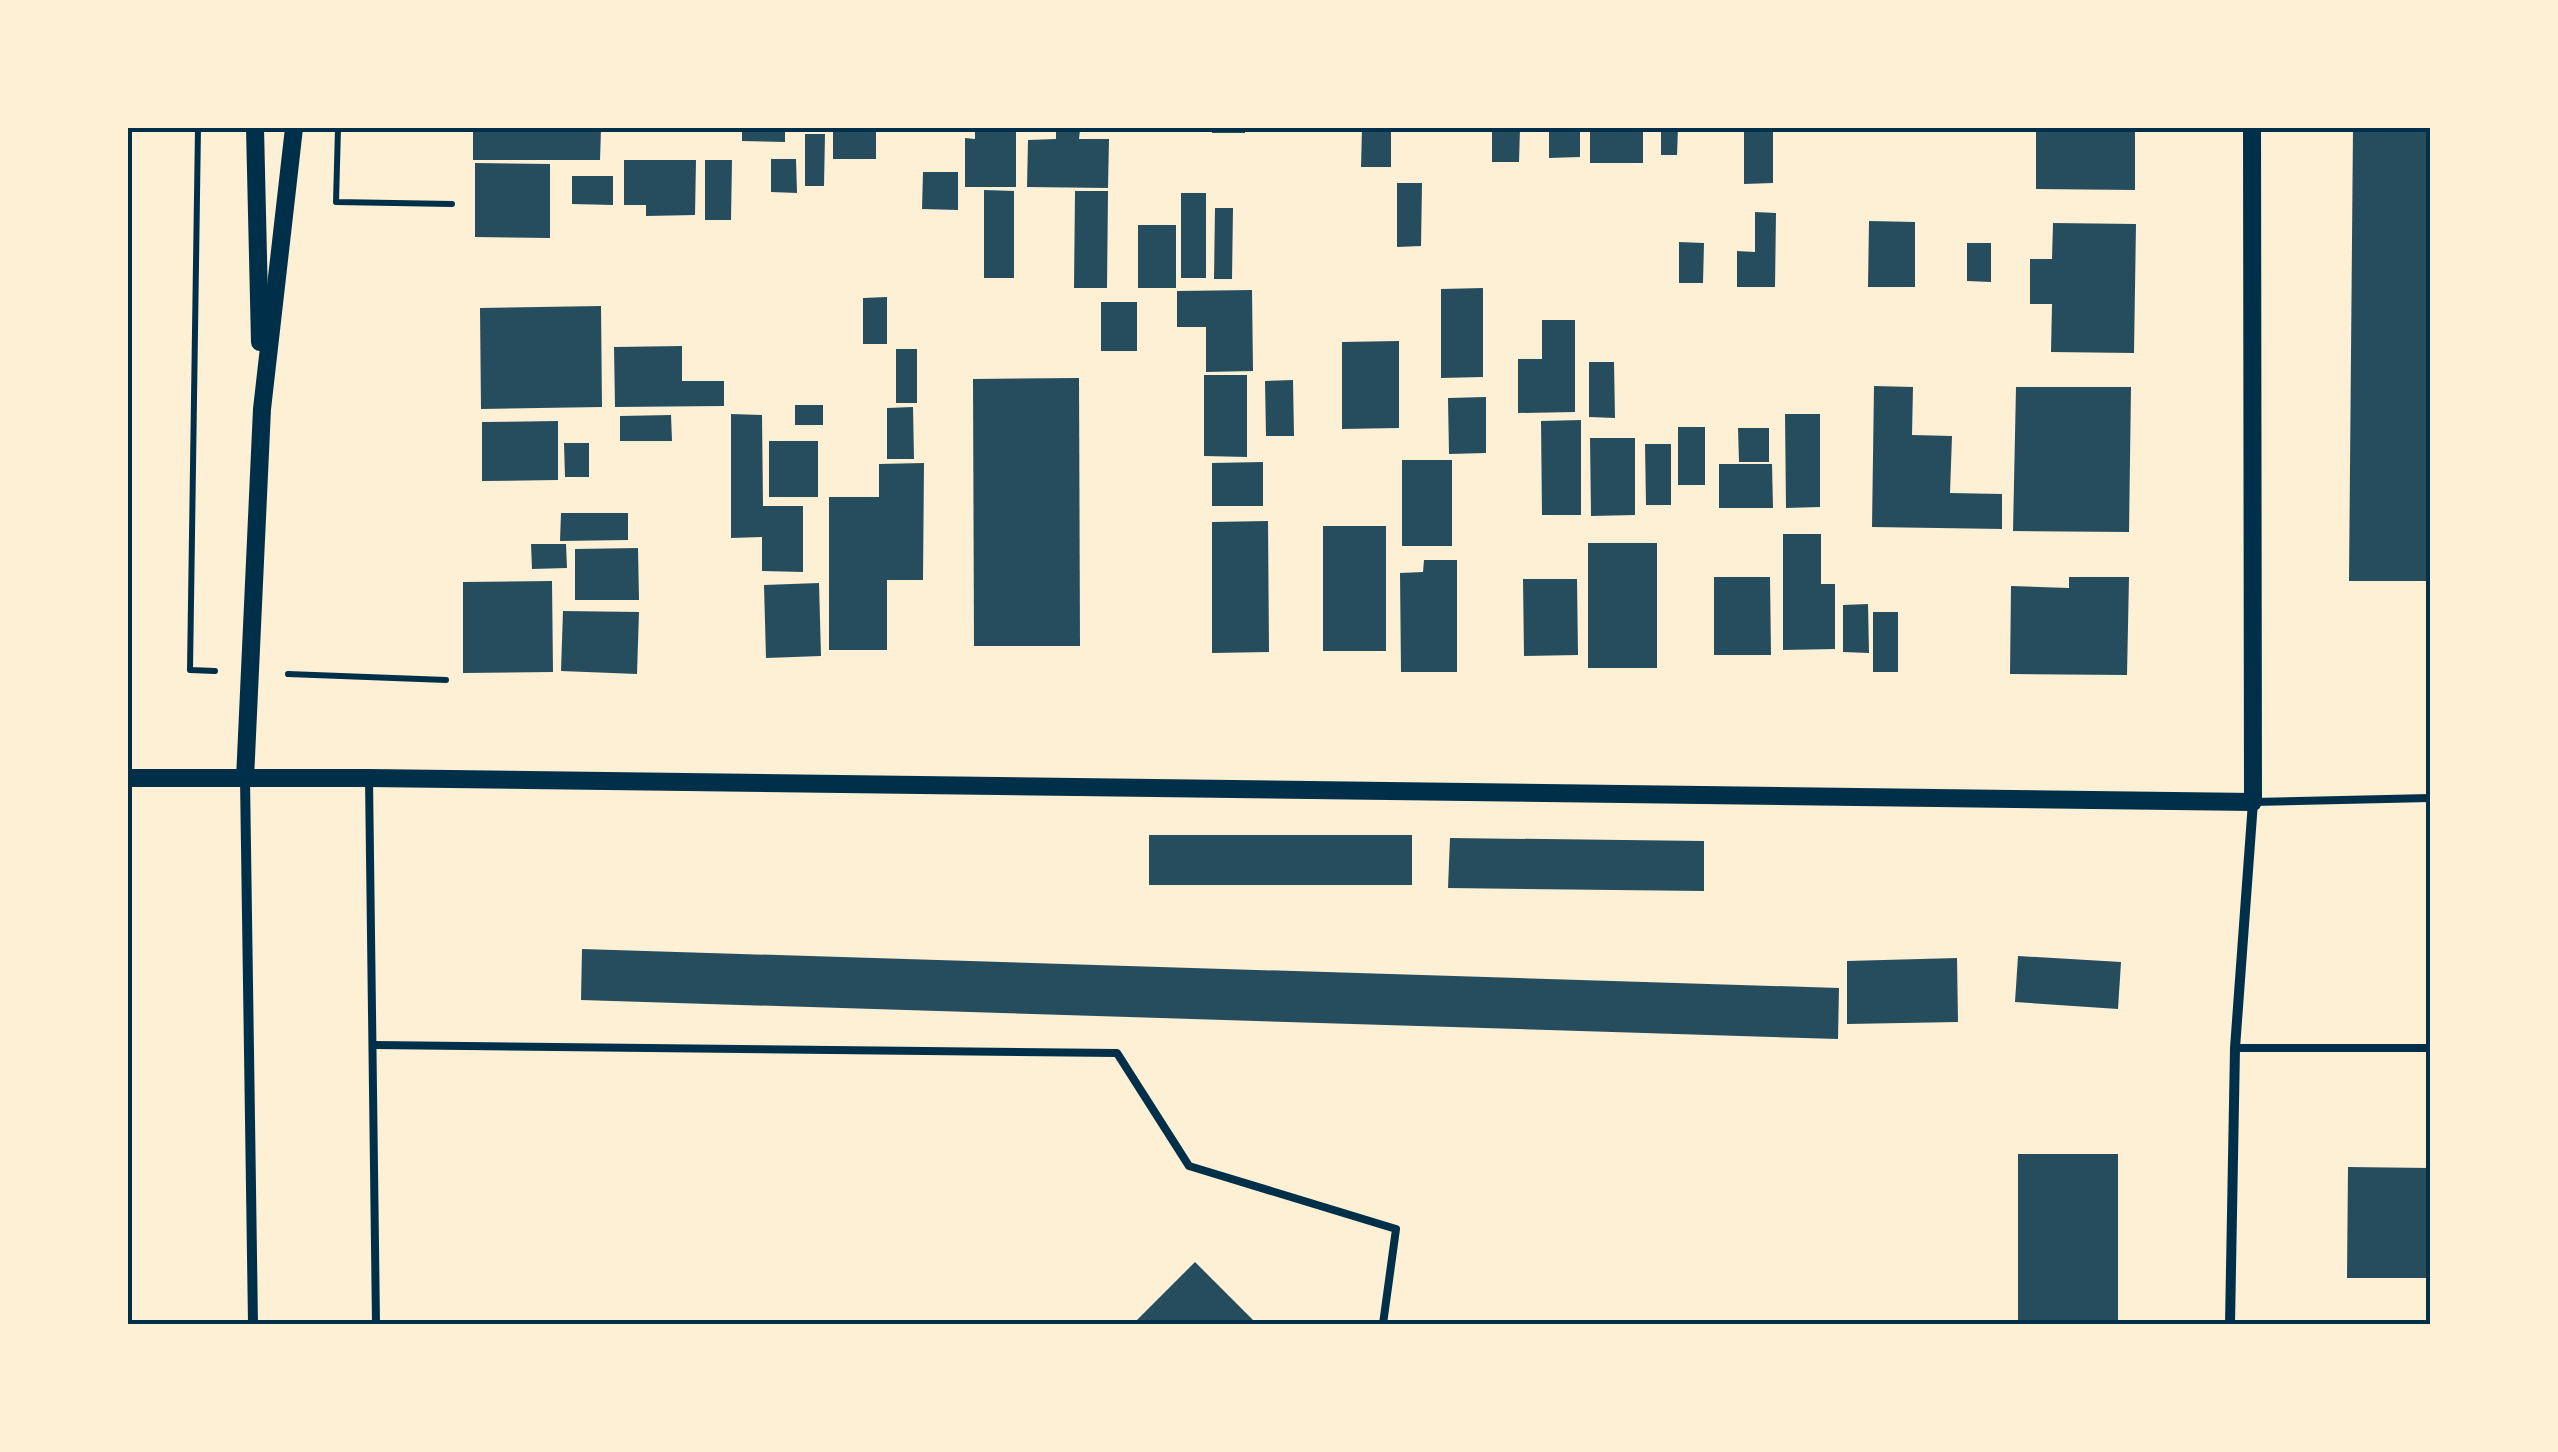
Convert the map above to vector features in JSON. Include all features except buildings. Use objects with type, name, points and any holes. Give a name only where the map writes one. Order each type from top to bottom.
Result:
[{"type":"street","points":[[255,128],[262,409]]},
{"type":"street","points":[[254,1324],[245,779],[248,672],[262,409],[294,128]]},
{"type":"street","points":[[2230,1324],[2235,1048],[2254,802],[2252,128]]},
{"type":"street","points":[[128,778],[2254,802]]},
{"type":"lane","points":[[369,778],[376,1324]]},
{"type":"lane","points":[[2254,802],[2430,798]]},
{"type":"lane","points":[[374,1045],[1116,1053],[1190,1166],[1396,1229],[1383,1324]]},
{"type":"lane","points":[[2235,1048],[2430,1048]]},
{"type":"path","points":[[198,128],[190,670],[446,680]]},
{"type":"path","points":[[338,128],[336,202],[452,204]]}]
